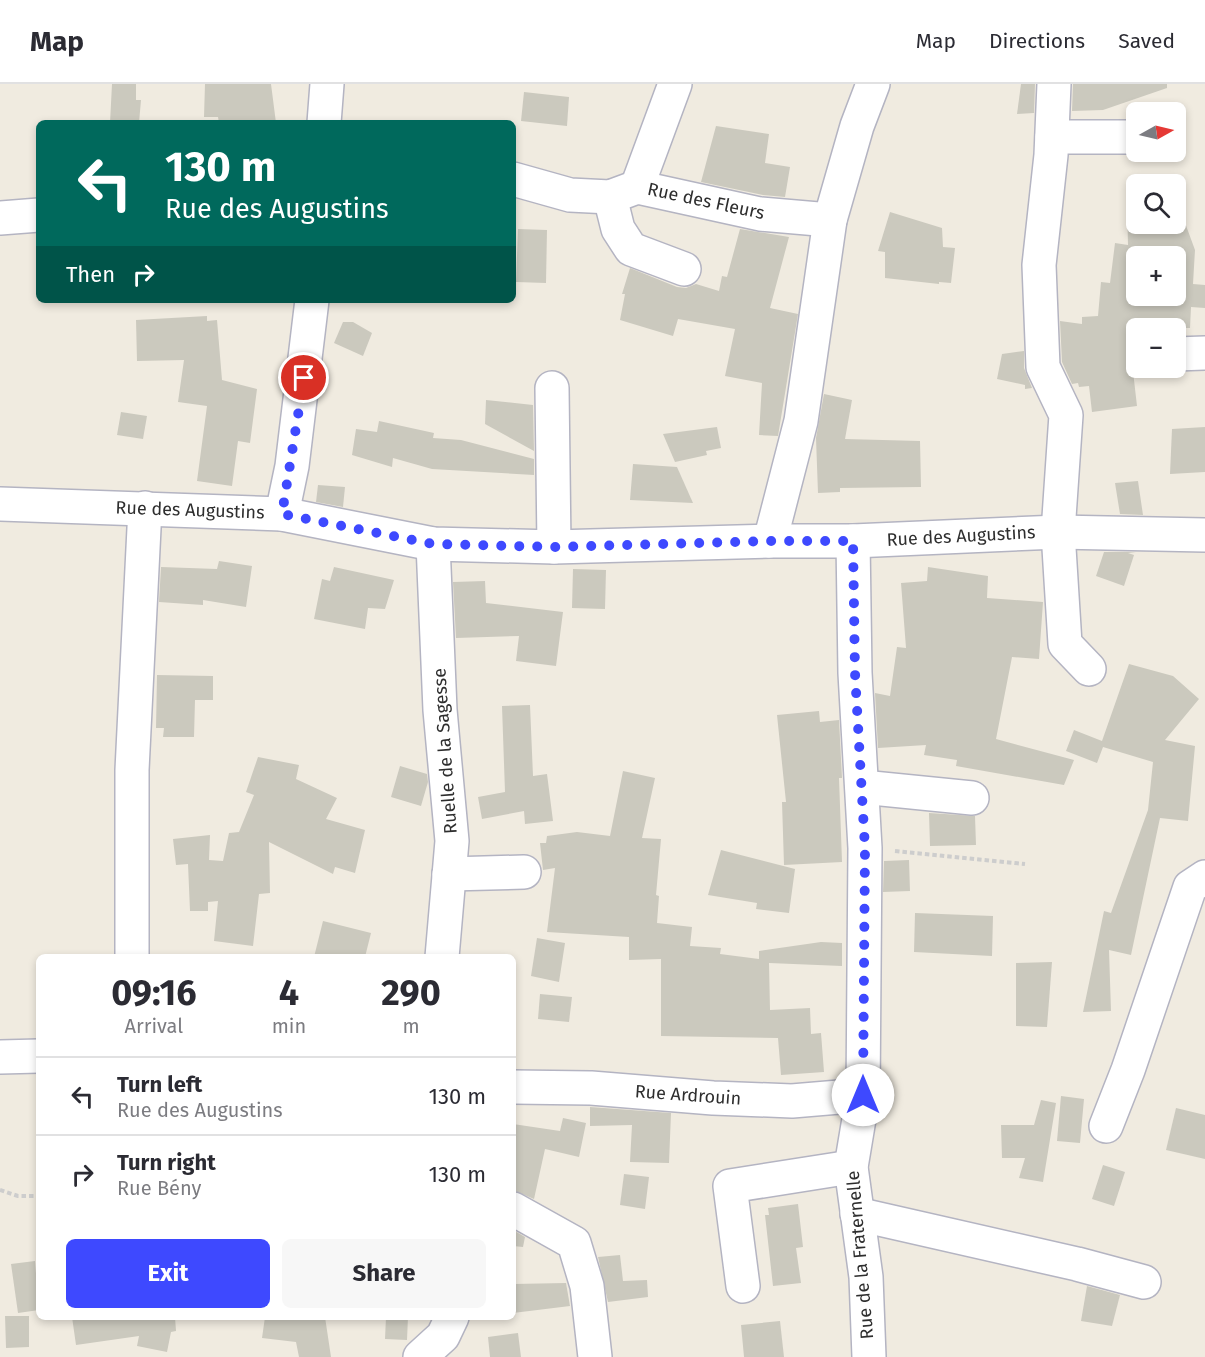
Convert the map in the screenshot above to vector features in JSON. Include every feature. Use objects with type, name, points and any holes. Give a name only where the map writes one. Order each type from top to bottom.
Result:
[{"type":"street","points":[[324,120],[327,84]]},
{"type":"street","points":[[675,84],[624,192],[618,229],[631,249],[684,269]]},
{"type":"street","points":[[770,541],[801,421],[830,220],[857,126],[873,84]]},
{"type":"street","points":[[1054,84],[1052,137],[1040,265],[1043,368],[1066,415],[1058,532],[1065,644],[1089,669]]},
{"type":"street","points":[[1052,137],[1126,137]]},
{"type":"street","name":"Rue des Fleurs","points":[[516,180],[570,195],[624,192],[760,214],[830,220]]},
{"type":"street","points":[[0,218],[36,215]]},
{"type":"street","points":[[282,514],[292,466],[312,303]]},
{"type":"street","points":[[1186,353],[1205,352]]},
{"type":"street","points":[[552,388],[554,547]]},
{"type":"street","name":"Rue des Augustins","points":[[0,504],[282,514],[433,544],[554,547],[853,541],[1058,532],[1205,535]]},
{"type":"street","points":[[132,954],[132,770],[145,508]]},
{"type":"street","name":"Rue de la Fraternelle","points":[[853,541],[855,673],[865,848],[863,1095],[852,1167],[866,1277],[869,1357]]},
{"type":"street","name":"Ruelle de la Sagesse","points":[[433,544],[440,710],[452,841],[442,954]]},
{"type":"street","points":[[862,787],[972,798]]},
{"type":"street","points":[[449,874],[524,872]]},
{"type":"street","points":[[1106,1126],[1128,1070],[1190,887],[1205,877]]},
{"type":"street","points":[[0,1057],[36,1056]]},
{"type":"street","name":"Rue Ardrouin","points":[[516,1087],[591,1088],[713,1098],[792,1101],[863,1095]]},
{"type":"street","points":[[743,1286],[730,1186],[852,1167]]},
{"type":"street","points":[[516,1211],[574,1243],[587,1286],[595,1357]]},
{"type":"street","points":[[857,1214],[1077,1264],[1144,1282]]},
{"type":"street","points":[[420,1357],[443,1336],[451,1320]]},
{"type":"path","points":[[865,848],[1024,864]]},
{"type":"path","points":[[0,1190],[18,1196],[36,1196]]},
{"type":"building","points":[[112,84],[136,84],[136,100],[141,100],[139,120],[110,120]]},
{"type":"building","points":[[205,84],[271,84],[276,120],[218,120],[218,117],[204,117]]},
{"type":"building","points":[[1021,84],[1035,84],[1034,113],[1017,114]]},
{"type":"building","points":[[1073,84],[1167,84],[1167,88],[1103,110],[1072,111]]},
{"type":"building","points":[[524,92],[569,97],[567,126],[521,121]]},
{"type":"building","points":[[716,126],[769,134],[765,163],[790,167],[785,197],[763,195],[701,182]]},
{"type":"building","points":[[890,212],[942,228],[943,247],[955,248],[951,283],[939,282],[939,284],[885,278],[885,252],[878,251]]},
{"type":"building","points":[[1186,226],[1195,250],[1193,284],[1205,285],[1205,308],[1191,307],[1190,328],[1186,328],[1186,318],[1126,318],[1126,378],[1134,378],[1137,406],[1092,412],[1089,386],[1079,387],[1078,383],[1072,384],[1062,362],[1060,321],[1082,324],[1082,317],[1098,316],[1101,282],[1110,283],[1115,243],[1128,245],[1128,234],[1186,234]]},
{"type":"building","points":[[518,229],[547,230],[546,283],[516,282]]},
{"type":"building","points":[[740,229],[789,237],[770,308],[798,314],[778,436],[759,435],[762,383],[725,376],[735,329],[678,319],[673,336],[620,320],[625,294],[622,294],[630,268],[677,287],[686,288],[696,284],[719,291],[722,276],[727,277]]},
{"type":"building","points":[[207,316],[207,321],[217,320],[222,380],[257,389],[250,443],[238,441],[232,486],[197,481],[207,406],[178,402],[184,360],[137,361],[136,320]]},
{"type":"building","points":[[343,322],[353,322],[372,333],[363,356],[334,343]]},
{"type":"building","points":[[1024,351],[1024,368],[1032,388],[1025,389],[1025,385],[997,379],[1002,354]]},
{"type":"building","points":[[824,394],[852,400],[845,439],[920,441],[921,487],[840,488],[840,492],[818,493],[816,438]]},
{"type":"building","points":[[486,400],[533,405],[534,451],[485,424]]},
{"type":"building","points":[[121,412],[147,416],[143,439],[117,435]]},
{"type":"building","points":[[379,421],[434,433],[433,438],[461,440],[534,459],[534,475],[432,469],[393,458],[392,467],[352,455],[356,429],[377,432]]},
{"type":"building","points":[[717,427],[721,448],[706,451],[707,455],[675,462],[663,434]]},
{"type":"building","points":[[1205,427],[1205,472],[1170,474],[1172,429]]},
{"type":"building","points":[[633,464],[677,467],[693,503],[630,500]]},
{"type":"building","points":[[1138,481],[1143,515],[1120,514],[1115,483]]},
{"type":"building","points":[[318,485],[345,487],[343,507],[316,502]]},
{"type":"building","points":[[1104,552],[1136,552],[1128,553],[1134,555],[1124,586],[1096,576]]},
{"type":"building","points":[[219,561],[252,566],[246,607],[203,600],[203,605],[159,602],[161,567],[217,569]]},
{"type":"building","points":[[334,567],[394,580],[385,609],[368,608],[365,629],[314,619],[322,579],[330,581]]},
{"type":"building","points":[[928,567],[988,576],[987,598],[1043,602],[1039,659],[1012,657],[996,739],[1074,760],[1064,785],[956,766],[957,760],[924,755],[926,745],[878,748],[875,693],[890,696],[897,647],[906,648],[901,583],[927,581]]},
{"type":"building","points":[[573,569],[606,570],[605,609],[572,608]]},
{"type":"building","points":[[485,581],[486,603],[563,612],[556,666],[516,661],[519,636],[456,638],[453,582]]},
{"type":"building","points":[[1129,664],[1173,676],[1199,699],[1165,740],[1195,746],[1188,821],[1160,818],[1131,955],[1109,950],[1111,1011],[1083,1012],[1104,911],[1111,913],[1148,810],[1153,762],[1103,747],[1097,763],[1066,751],[1074,730],[1102,741]]},
{"type":"building","points":[[157,675],[213,676],[213,700],[195,700],[194,737],[163,737],[164,728],[156,728]]},
{"type":"building","points":[[530,705],[533,776],[547,774],[553,821],[525,824],[524,811],[482,819],[478,797],[505,792],[502,706]]},
{"type":"building","points":[[819,711],[820,722],[839,720],[842,862],[784,865],[782,802],[786,802],[777,715]]},
{"type":"building","points":[[258,757],[299,765],[296,779],[337,798],[326,819],[365,830],[355,873],[335,867],[333,874],[269,842],[270,893],[259,894],[253,946],[214,941],[218,901],[208,902],[208,911],[190,911],[188,864],[176,865],[173,839],[210,835],[209,860],[223,861],[229,833],[239,832],[254,795],[246,792]]},
{"type":"building","points":[[400,766],[427,774],[428,782],[421,806],[391,797]]},
{"type":"building","points":[[623,771],[655,778],[642,838],[661,839],[656,895],[659,896],[657,923],[692,927],[690,946],[721,948],[720,954],[759,959],[759,951],[821,942],[842,943],[842,966],[769,963],[770,1010],[810,1008],[811,1034],[821,1033],[824,1072],[781,1075],[778,1038],[661,1036],[661,959],[629,960],[629,937],[547,932],[555,868],[543,870],[540,843],[546,843],[547,836],[577,832],[610,836]]},
{"type":"building","points":[[929,813],[975,816],[976,845],[930,846]]},
{"type":"building","points":[[721,850],[795,869],[789,913],[756,909],[757,903],[708,895]]},
{"type":"building","points":[[909,860],[910,891],[883,892],[884,861]]},
{"type":"building","points":[[915,913],[993,916],[992,956],[914,952]]},
{"type":"building","points":[[323,921],[371,933],[366,954],[315,954]]},
{"type":"building","points":[[537,938],[565,943],[559,982],[531,976]]},
{"type":"building","points":[[1052,962],[1047,1027],[1016,1026],[1016,963]]},
{"type":"building","points":[[540,994],[572,997],[569,1022],[538,1019]]},
{"type":"building","points":[[1061,1096],[1084,1099],[1080,1143],[1057,1141]]},
{"type":"building","points":[[1041,1100],[1056,1103],[1043,1182],[1019,1178],[1025,1158],[1002,1158],[1001,1125],[1034,1125]]},
{"type":"building","points":[[590,1107],[671,1113],[669,1163],[630,1162],[632,1125],[590,1126]]},
{"type":"building","points":[[1176,1108],[1205,1115],[1205,1159],[1166,1150]]},
{"type":"building","points":[[563,1118],[586,1123],[579,1157],[545,1149],[534,1199],[516,1191],[516,1124],[560,1131]]},
{"type":"building","points":[[1103,1165],[1125,1172],[1114,1206],[1092,1199]]},
{"type":"building","points":[[624,1174],[649,1177],[645,1209],[620,1205]]},
{"type":"building","points":[[798,1204],[803,1247],[796,1248],[801,1283],[773,1286],[765,1215],[769,1215],[768,1208]]},
{"type":"building","points":[[516,1232],[525,1237],[523,1247],[516,1246]]},
{"type":"building","points":[[620,1255],[623,1281],[647,1280],[648,1297],[608,1302],[598,1257]]},
{"type":"building","points":[[35,1261],[36,1310],[18,1313],[11,1264]]},
{"type":"building","points":[[566,1283],[570,1306],[516,1313],[516,1284]]},
{"type":"building","points":[[1087,1286],[1120,1295],[1112,1326],[1081,1321]]},
{"type":"building","points":[[5,1316],[29,1316],[29,1347],[6,1348]]},
{"type":"building","points":[[72,1320],[175,1320],[176,1331],[171,1332],[167,1352],[137,1346],[139,1336],[76,1345]]},
{"type":"building","points":[[265,1320],[325,1320],[331,1357],[299,1357],[296,1342],[262,1338]]},
{"type":"building","points":[[386,1320],[408,1320],[407,1340],[385,1339]]},
{"type":"building","points":[[780,1321],[784,1357],[744,1357],[741,1325]]},
{"type":"building","points":[[518,1333],[521,1357],[490,1357],[488,1337]]},
{"type":"route","points":[[304,378],[292,466],[282,514],[433,544],[554,547],[853,541],[855,673],[865,848],[862,959],[863,1095]]}]
